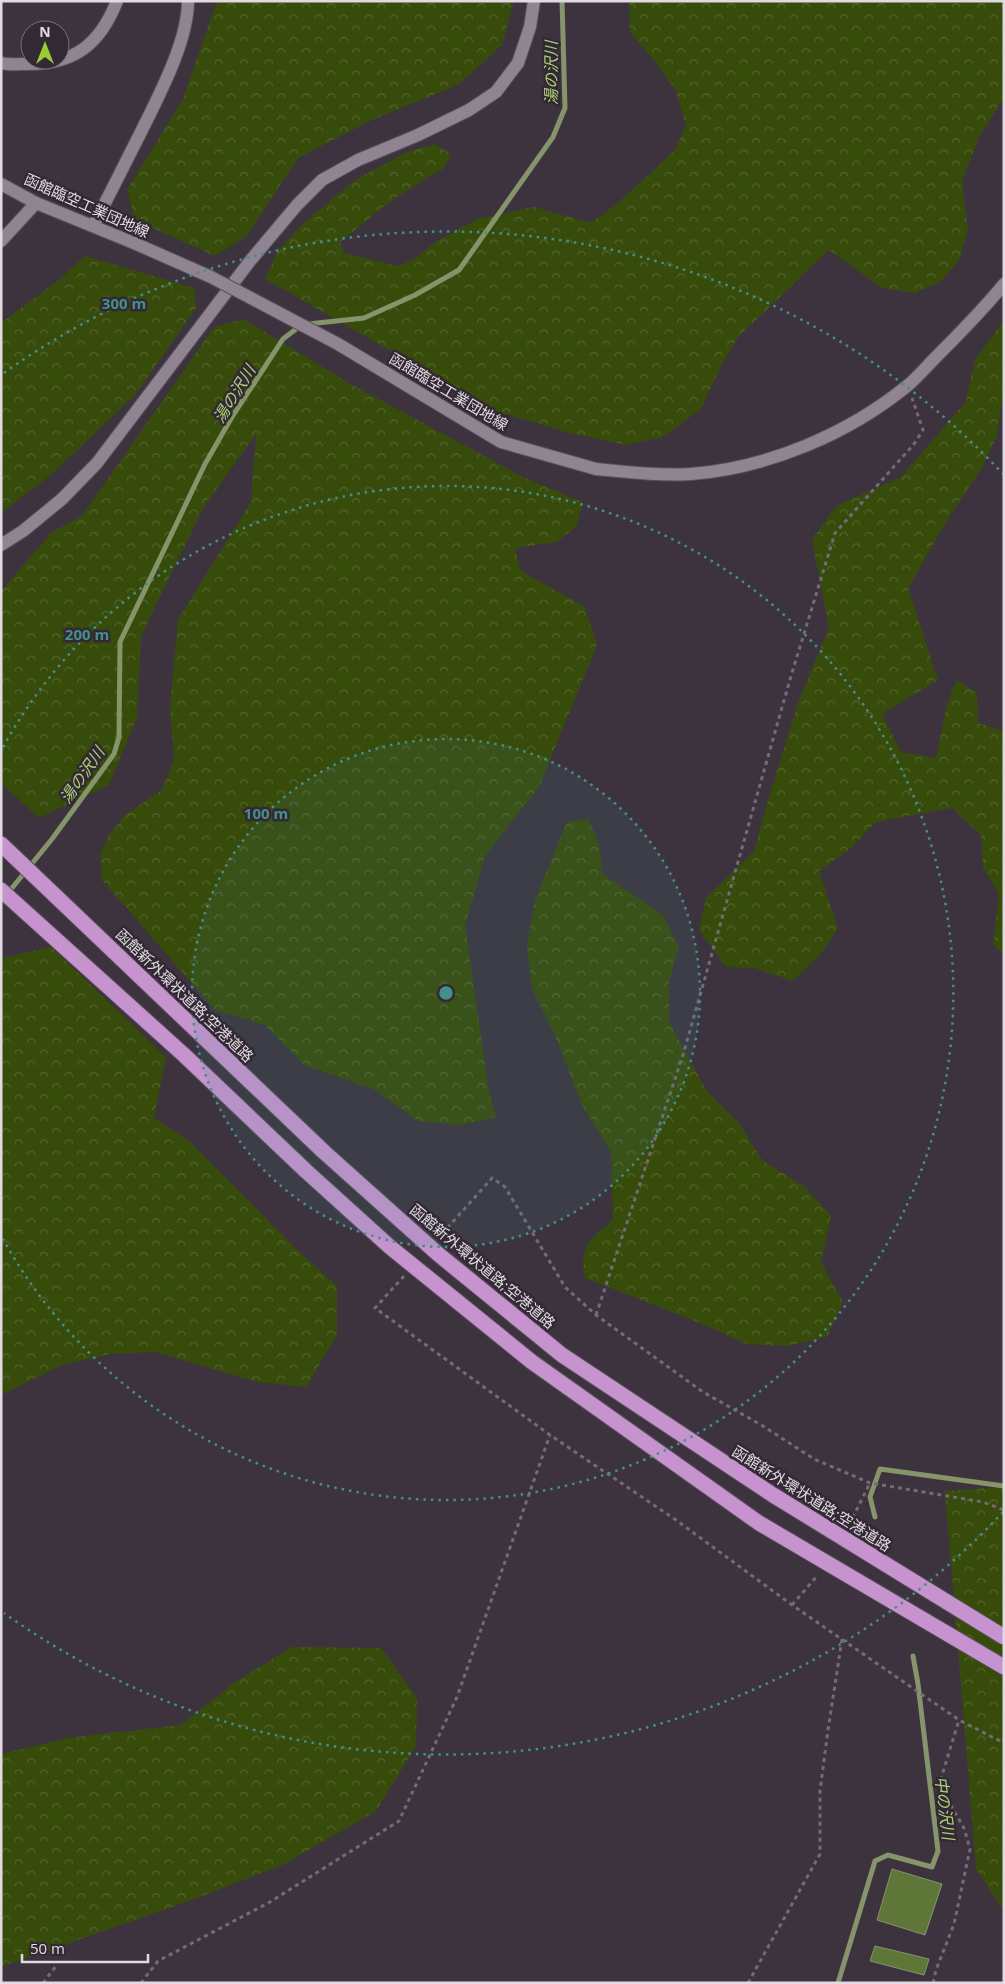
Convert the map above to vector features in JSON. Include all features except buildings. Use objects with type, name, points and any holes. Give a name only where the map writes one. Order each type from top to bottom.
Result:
[{"type":"highway","name":"函館新外環状道路;空港道路","points":[[1,844],[324,1152],[438,1254],[562,1355],[772,1496],[1004,1637]]},
{"type":"highway","points":[[1,890],[184,1055],[306,1171],[390,1247],[532,1362],[759,1523],[1004,1667]]},
{"type":"street","points":[[1,62],[48,64],[71,56],[91,44],[105,26],[117,1]]},
{"type":"street","points":[[93,226],[163,87],[181,41],[188,1]]},
{"type":"street","points":[[1,545],[23,531],[62,499],[97,463],[250,261],[297,205],[322,180],[358,160],[418,135],[469,110],[496,92],[518,63],[530,27],[534,1]]},
{"type":"street","name":"函館臨空工業団地線","points":[[1,184],[36,203],[211,277],[338,344],[501,442],[596,469],[691,474],[754,462],[787,453],[831,436],[907,386],[980,313],[1004,284]]},
{"type":"street","points":[[1,241],[36,203]]},
{"type":"path","points":[[596,1315],[683,1055],[791,676],[835,533],[923,430],[907,386]]},
{"type":"path","points":[[442,1234],[492,1178],[505,1187],[565,1287],[596,1315],[703,1392],[814,1458],[870,1483],[983,1502],[1004,1510]]},
{"type":"path","points":[[405,1275],[375,1308],[550,1435],[676,1520],[842,1640],[959,1720],[1004,1744]]},
{"type":"path","points":[[141,1983],[158,1961],[270,1902],[399,1821],[458,1697],[550,1435]]},
{"type":"path","points":[[848,1529],[870,1483]]},
{"type":"path","points":[[792,1605],[820,1572]]},
{"type":"path","points":[[748,1983],[820,1854],[820,1791],[842,1640]]},
{"type":"path","points":[[933,1983],[936,1970],[954,1924],[970,1849],[964,1828],[939,1785],[959,1720]]},
{"type":"path","points":[[43,1983],[56,1966]]},
{"type":"green space","points":[[217,1],[514,1],[502,45],[458,85],[374,119],[298,158],[247,236],[215,256],[135,220],[127,190],[183,99]]},
{"type":"green space","points":[[629,1],[1004,1],[1004,101],[1001,102],[979,137],[962,182],[968,231],[959,260],[940,282],[915,293],[882,288],[829,250],[738,337],[721,366],[701,409],[663,437],[626,445],[566,432],[496,411],[265,279],[279,249],[305,222],[355,180],[407,152],[435,144],[451,154],[444,168],[392,200],[340,242],[344,253],[398,266],[412,260],[439,240],[478,219],[534,207],[591,223],[616,205],[675,150],[686,125],[675,89],[630,32]]},
{"type":"green space","points":[[85,256],[194,288],[196,308],[136,394],[52,474],[1,513],[1,323],[60,279]]},
{"type":"green space","points":[[243,319],[351,384],[523,477],[583,502],[576,527],[556,542],[515,548],[521,571],[585,607],[597,645],[539,787],[485,856],[465,925],[489,1092],[496,1117],[460,1125],[418,1121],[375,1090],[304,1065],[265,1025],[215,1010],[102,880],[100,854],[109,835],[125,815],[162,790],[174,759],[170,707],[178,620],[251,502],[256,434],[203,508],[141,636],[137,718],[109,785],[39,818],[1,783],[1,591],[52,532],[82,516],[214,327]]},
{"type":"green space","points":[[1004,320],[1004,399],[1002,401],[997,436],[983,466],[949,517],[908,588],[938,680],[882,714],[901,752],[936,758],[947,705],[956,680],[977,693],[978,723],[1004,731],[1004,955],[993,944],[999,895],[983,867],[981,835],[952,808],[876,822],[850,849],[819,871],[838,928],[820,955],[793,981],[754,968],[726,967],[699,930],[706,898],[754,851],[799,700],[829,628],[812,540],[836,506],[901,477],[965,403],[975,360]]},
{"type":"green space","points":[[588,819],[599,846],[602,874],[662,914],[679,947],[669,981],[669,1022],[706,1090],[738,1122],[763,1161],[805,1187],[831,1216],[821,1262],[843,1302],[827,1337],[787,1346],[747,1344],[695,1321],[585,1278],[585,1250],[592,1238],[613,1219],[611,1152],[582,1105],[557,1040],[532,989],[527,946],[535,900],[567,822]]},
{"type":"green space","points":[[51,947],[166,1057],[154,1118],[189,1141],[294,1247],[337,1286],[337,1335],[306,1387],[257,1382],[155,1352],[110,1354],[62,1365],[1,1395],[1,958]]},
{"type":"green space","points":[[1004,1487],[1004,1911],[976,1869],[945,1491]]},
{"type":"green space","points":[[292,1647],[381,1648],[417,1698],[416,1746],[376,1811],[283,1865],[181,1904],[1,1967],[1,1754],[67,1738],[181,1725],[235,1682]]},
{"type":"shaded area","points":[[892,1869],[942,1884],[925,1935],[877,1920]]},
{"type":"shaded area","points":[[875,1946],[929,1959],[924,1975],[870,1961]]},
{"type":"waterway","name":"湯の沢川","points":[[308,324],[364,318],[415,295],[459,270],[553,137],[565,108],[562,1]]},
{"type":"waterway","name":"湯の沢川","points":[[6,892],[12,888],[52,839],[114,754],[119,737],[120,642],[205,464],[232,417],[283,339],[300,326]]},
{"type":"waterway","name":"中の沢川","points":[[875,1517],[870,1497],[880,1469],[1004,1486]]},
{"type":"waterway","name":"中の沢川","points":[[838,1983],[875,1861],[888,1855],[932,1867],[938,1851],[913,1656]]}]
